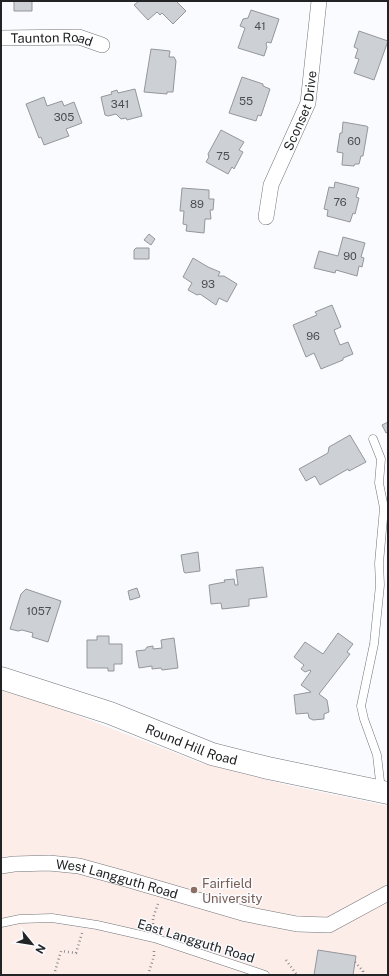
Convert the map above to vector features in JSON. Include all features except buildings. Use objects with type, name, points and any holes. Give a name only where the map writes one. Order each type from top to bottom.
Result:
[{"type":"main road","name":"Round Hill Road","points":[[1,678],[110,713],[212,754],[268,768],[384,792]]},
{"type":"street","name":"Sconset Drive","points":[[266,217],[271,185],[308,103],[319,1]]},
{"type":"street","name":"Taunton Road","points":[[1,38],[79,37],[102,45]]},
{"type":"street","name":"West Langguth Road","points":[[1,866],[49,863],[78,866],[246,914],[297,924],[329,925],[388,893]]},
{"type":"lane","points":[[373,439],[380,459],[378,483],[384,508],[379,563],[380,585],[374,644],[360,706],[377,755],[384,792]]},
{"type":"lane","name":"East Langguth Road","points":[[1,923],[20,919],[52,918],[85,923],[154,938],[265,975]]},
{"type":"path","points":[[54,975],[61,951],[76,953],[85,923]]},
{"type":"path","points":[[286,960],[297,975]]},
{"type":"path","points":[[355,962],[363,971],[363,975]]},
{"type":"shaded area","name":"Fairfield University","points":[[1,690],[40,701],[201,763],[287,785],[388,806],[388,975],[1,975]]},
{"type":"place","name":"Fairfield University","points":[[194,890]]}]
